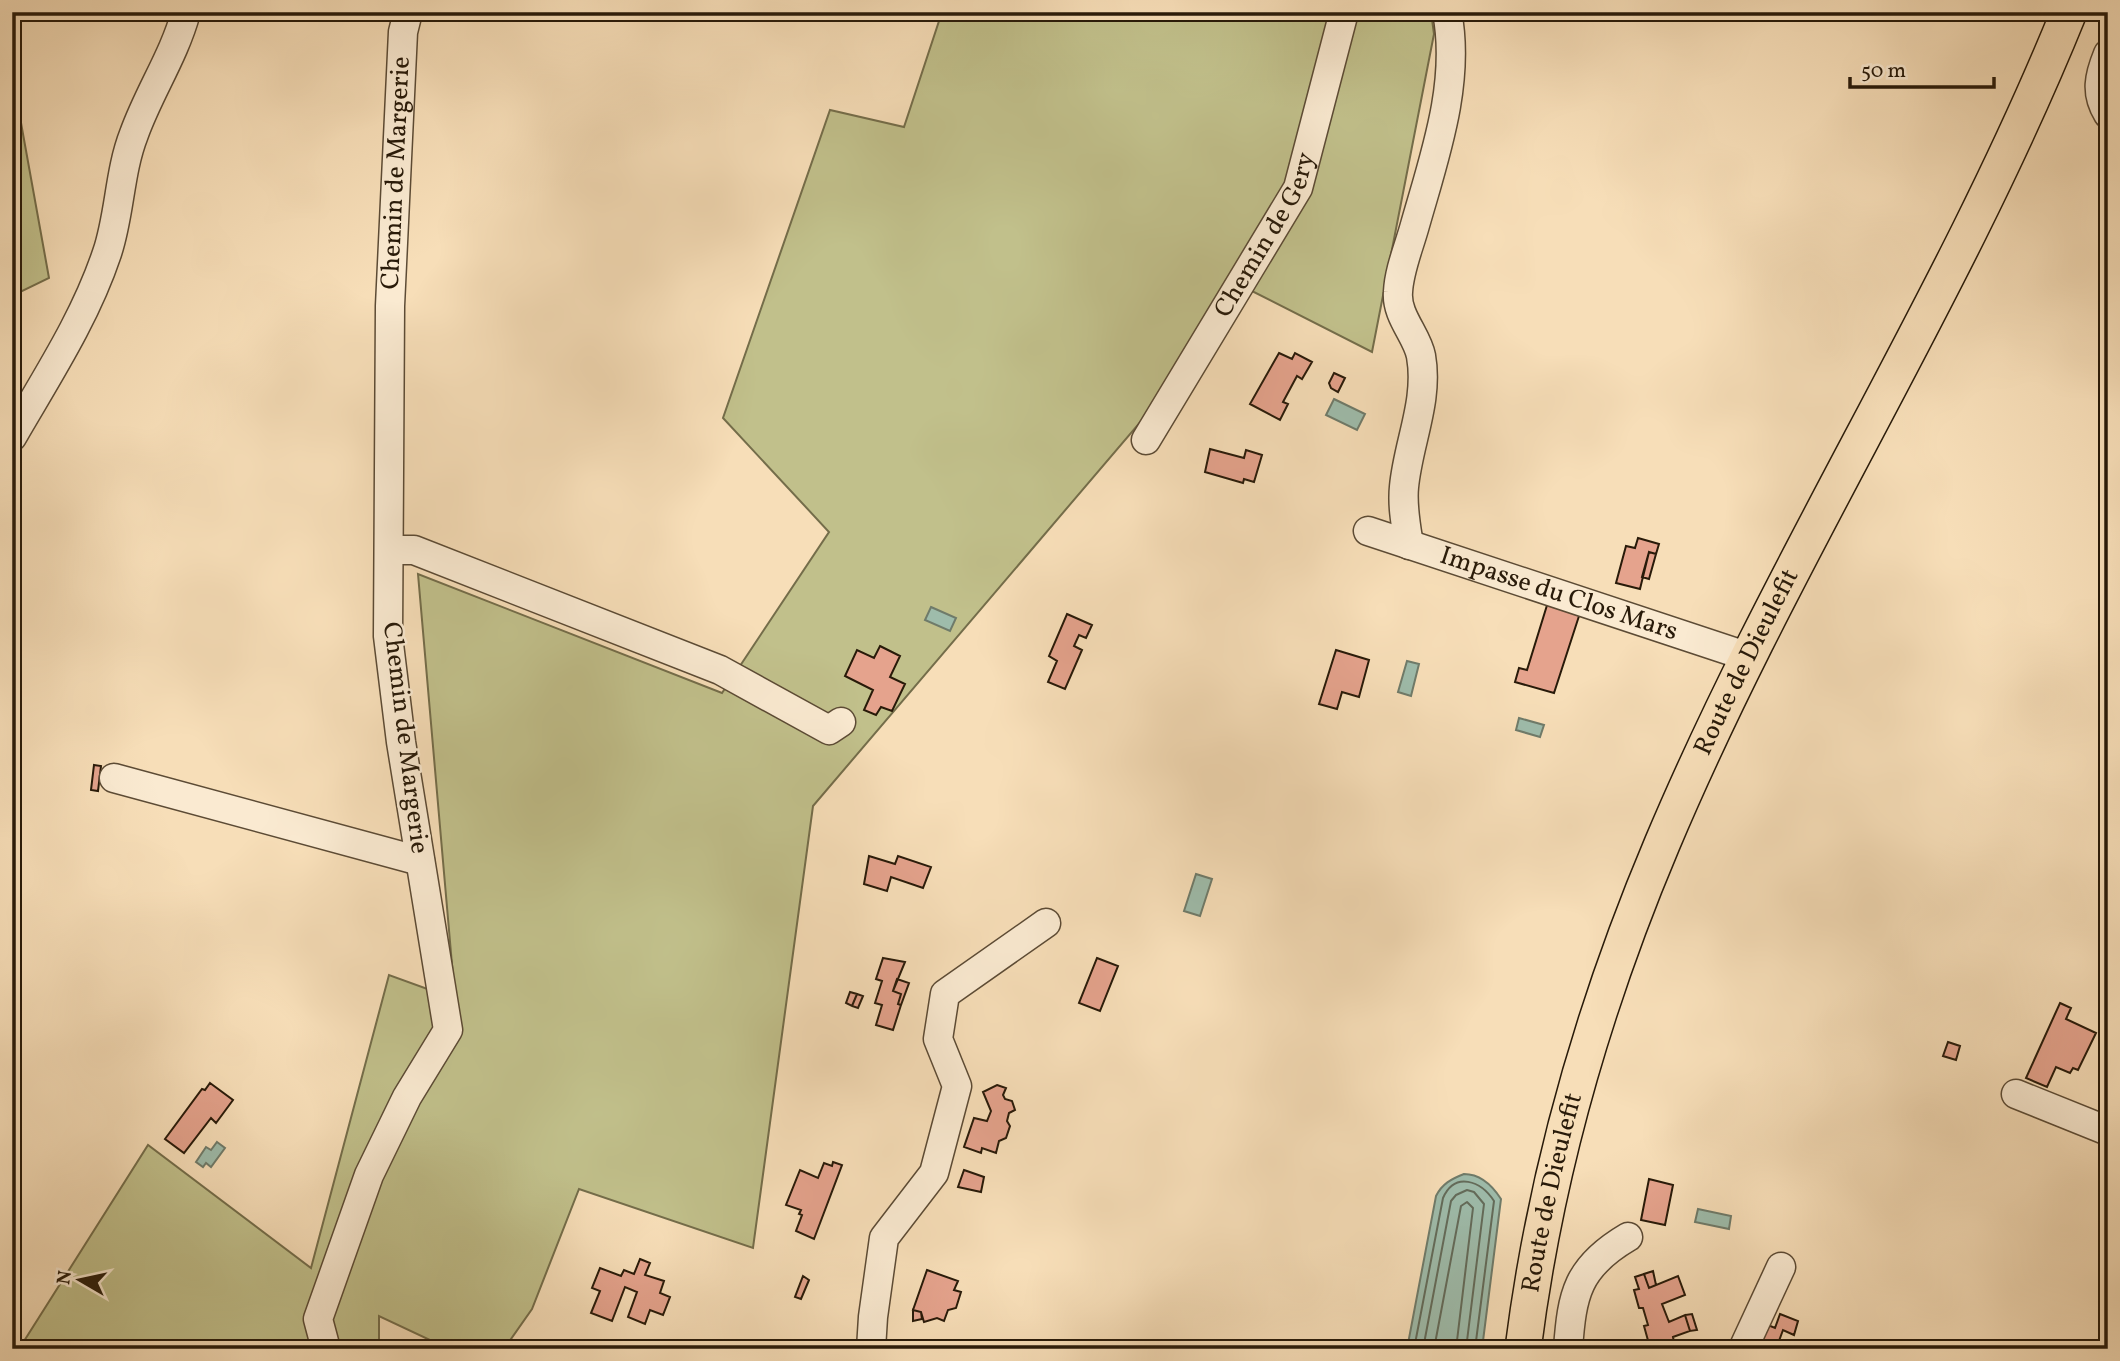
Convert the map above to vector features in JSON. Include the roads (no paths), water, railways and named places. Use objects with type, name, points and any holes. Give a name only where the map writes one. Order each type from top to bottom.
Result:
[{"type":"main road","name":"Route de Dieulefit","points":[[1523,1349],[1539,1240],[1576,1087],[1611,977],[1662,843],[1749,657],[1983,204],[2041,82],[2069,12]]},
{"type":"street","points":[[12,437],[92,292],[113,232],[132,138],[141,113],[171,57],[186,12]]},
{"type":"street","name":"Chemin de Margerie","points":[[326,1349],[318,1319],[369,1175],[407,1097],[448,1030],[401,742],[388,636],[390,306],[402,32],[408,12]]},
{"type":"street","name":"Chemin de Gery","points":[[1146,440],[1298,188],[1345,12]]},
{"type":"street","points":[[1409,545],[1404,488],[1424,386],[1421,353],[1406,326],[1397,294],[1440,136],[1449,82],[1450,28],[1447,12]]},
{"type":"street","points":[[2108,54],[2098,89],[2108,114]]},
{"type":"street","name":"Impasse du Clos Mars","points":[[1368,531],[1749,657]]},
{"type":"street","points":[[390,550],[414,550],[668,648],[720,670],[829,730],[841,722]]},
{"type":"street","points":[[114,778],[421,861]]},
{"type":"street","points":[[871,1349],[884,1238],[934,1173],[957,1086],[938,1039],[945,994],[1046,923]]},
{"type":"street","points":[[2016,1094],[2108,1131]]},
{"type":"street","points":[[1568,1349],[1571,1307],[1580,1284],[1605,1251],[1628,1237]]},
{"type":"street","points":[[1744,1349],[1781,1267]]},
{"type":"water","points":[[1334,399],[1365,414],[1357,430],[1326,415]]},
{"type":"water","points":[[931,607],[956,618],[950,631],[925,620]]},
{"type":"water","points":[[1407,661],[1419,664],[1411,696],[1398,692]]},
{"type":"water","points":[[1519,718],[1544,725],[1540,737],[1516,730]]},
{"type":"water","points":[[1196,874],[1212,879],[1200,916],[1184,911]]},
{"type":"water","points":[[217,1142],[225,1148],[211,1167],[206,1163],[203,1167],[196,1162],[206,1147],[211,1150]]},
{"type":"water","points":[[1464,1174],[1485,1181],[1501,1199],[1482,1349],[1407,1349],[1436,1196],[1447,1182]]},
{"type":"water","points":[[1698,1209],[1731,1216],[1729,1229],[1695,1222]]}]
